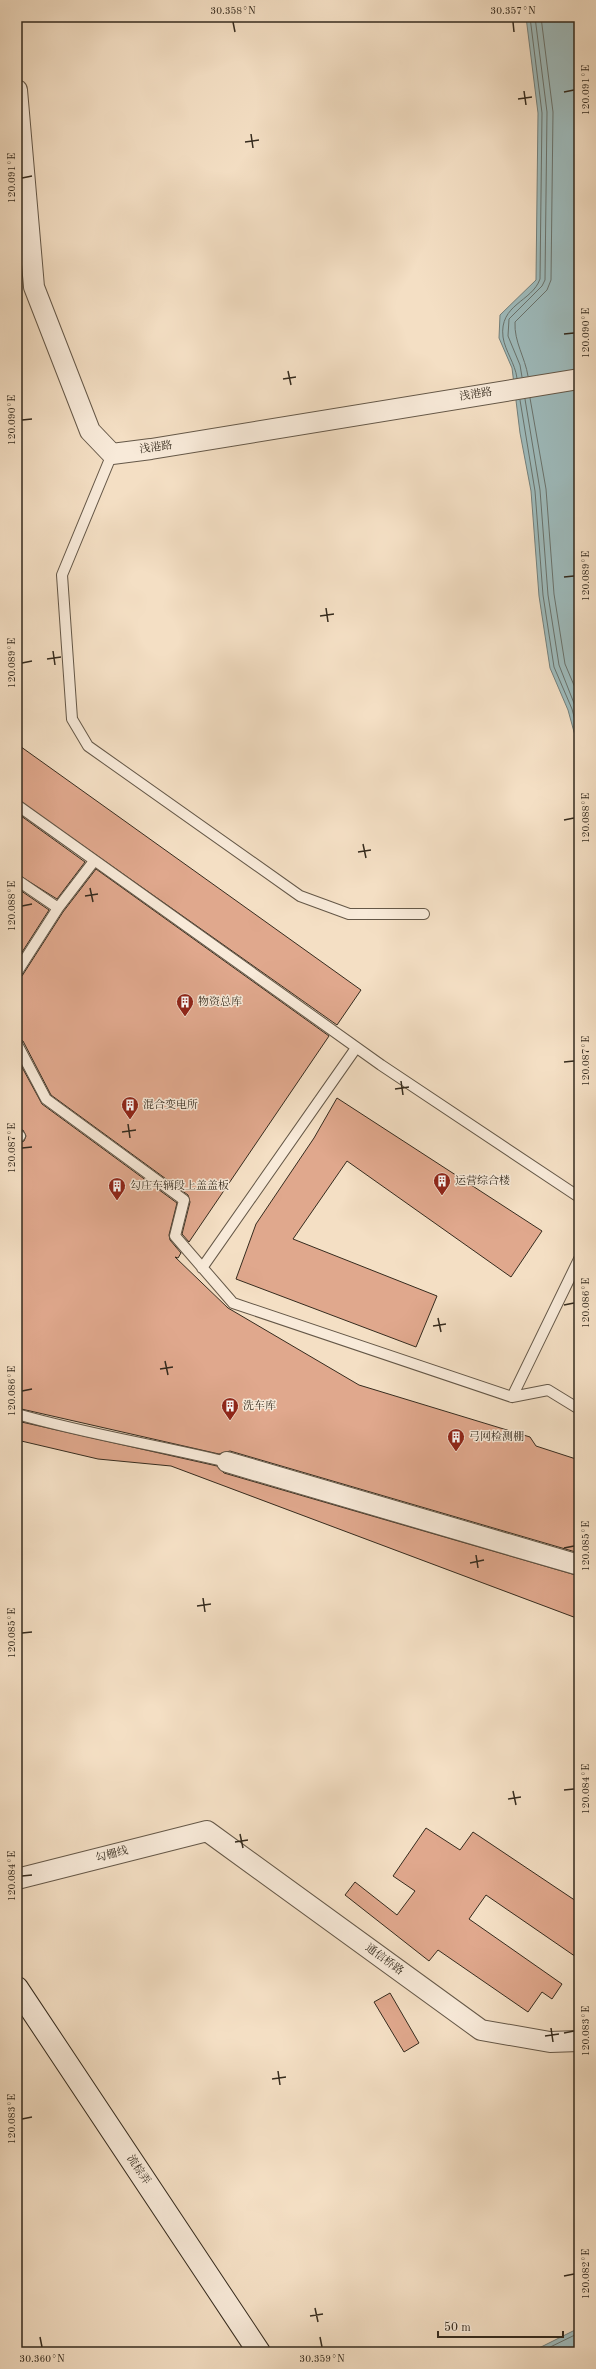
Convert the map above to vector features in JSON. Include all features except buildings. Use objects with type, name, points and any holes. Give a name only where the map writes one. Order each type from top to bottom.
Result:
[{"type":"street","points":[[17,90],[34,287],[90,430],[112,454]]},
{"type":"street","name":"浅港路","points":[[112,454],[151,449],[579,379]]},
{"type":"street","points":[[227,1462],[579,1565]]},
{"type":"street","name":"勾栅线","points":[[17,1879],[207,1831]]},
{"type":"street","name":"通信桥路","points":[[207,1831],[481,2030],[550,2042],[579,2041]]},
{"type":"street","name":"流棕弄","points":[[17,1988],[260,2352]]},
{"type":"lane","points":[[112,454],[62,575],[72,719],[88,746],[300,896],[350,914],[424,914]]},
{"type":"lane","points":[[17,805],[356,1048],[579,1197]]},
{"type":"lane","points":[[17,972],[58,908],[94,861]]},
{"type":"lane","points":[[17,880],[58,908]]},
{"type":"lane","points":[[17,1044],[46,1099],[184,1200],[175,1236],[233,1303],[512,1397],[548,1390],[579,1409]]},
{"type":"lane","points":[[202,1268],[356,1048]]},
{"type":"lane","points":[[512,1397],[579,1259]]},
{"type":"lane","points":[[17,1414],[62,1427],[152,1444],[227,1462]]},
{"type":"water","points":[[526,17],[579,17],[579,750],[568,710],[550,668],[539,596],[531,491],[520,433],[512,368],[499,338],[500,315],[536,280],[538,113]]},
{"type":"water","points":[[579,2328],[579,2352],[531,2352]]},
{"type":"place","name":"物资总库","points":[[185,1017]]},
{"type":"place","name":"混合变电所","points":[[130,1120]]},
{"type":"place","name":"运营综合楼","points":[[442,1196]]},
{"type":"place","name":"勾庄车辆段上盖盖板","points":[[117,1201]]},
{"type":"place","name":"洗车库","points":[[230,1421]]},
{"type":"place","name":"弓网检测棚","points":[[456,1452]]}]
